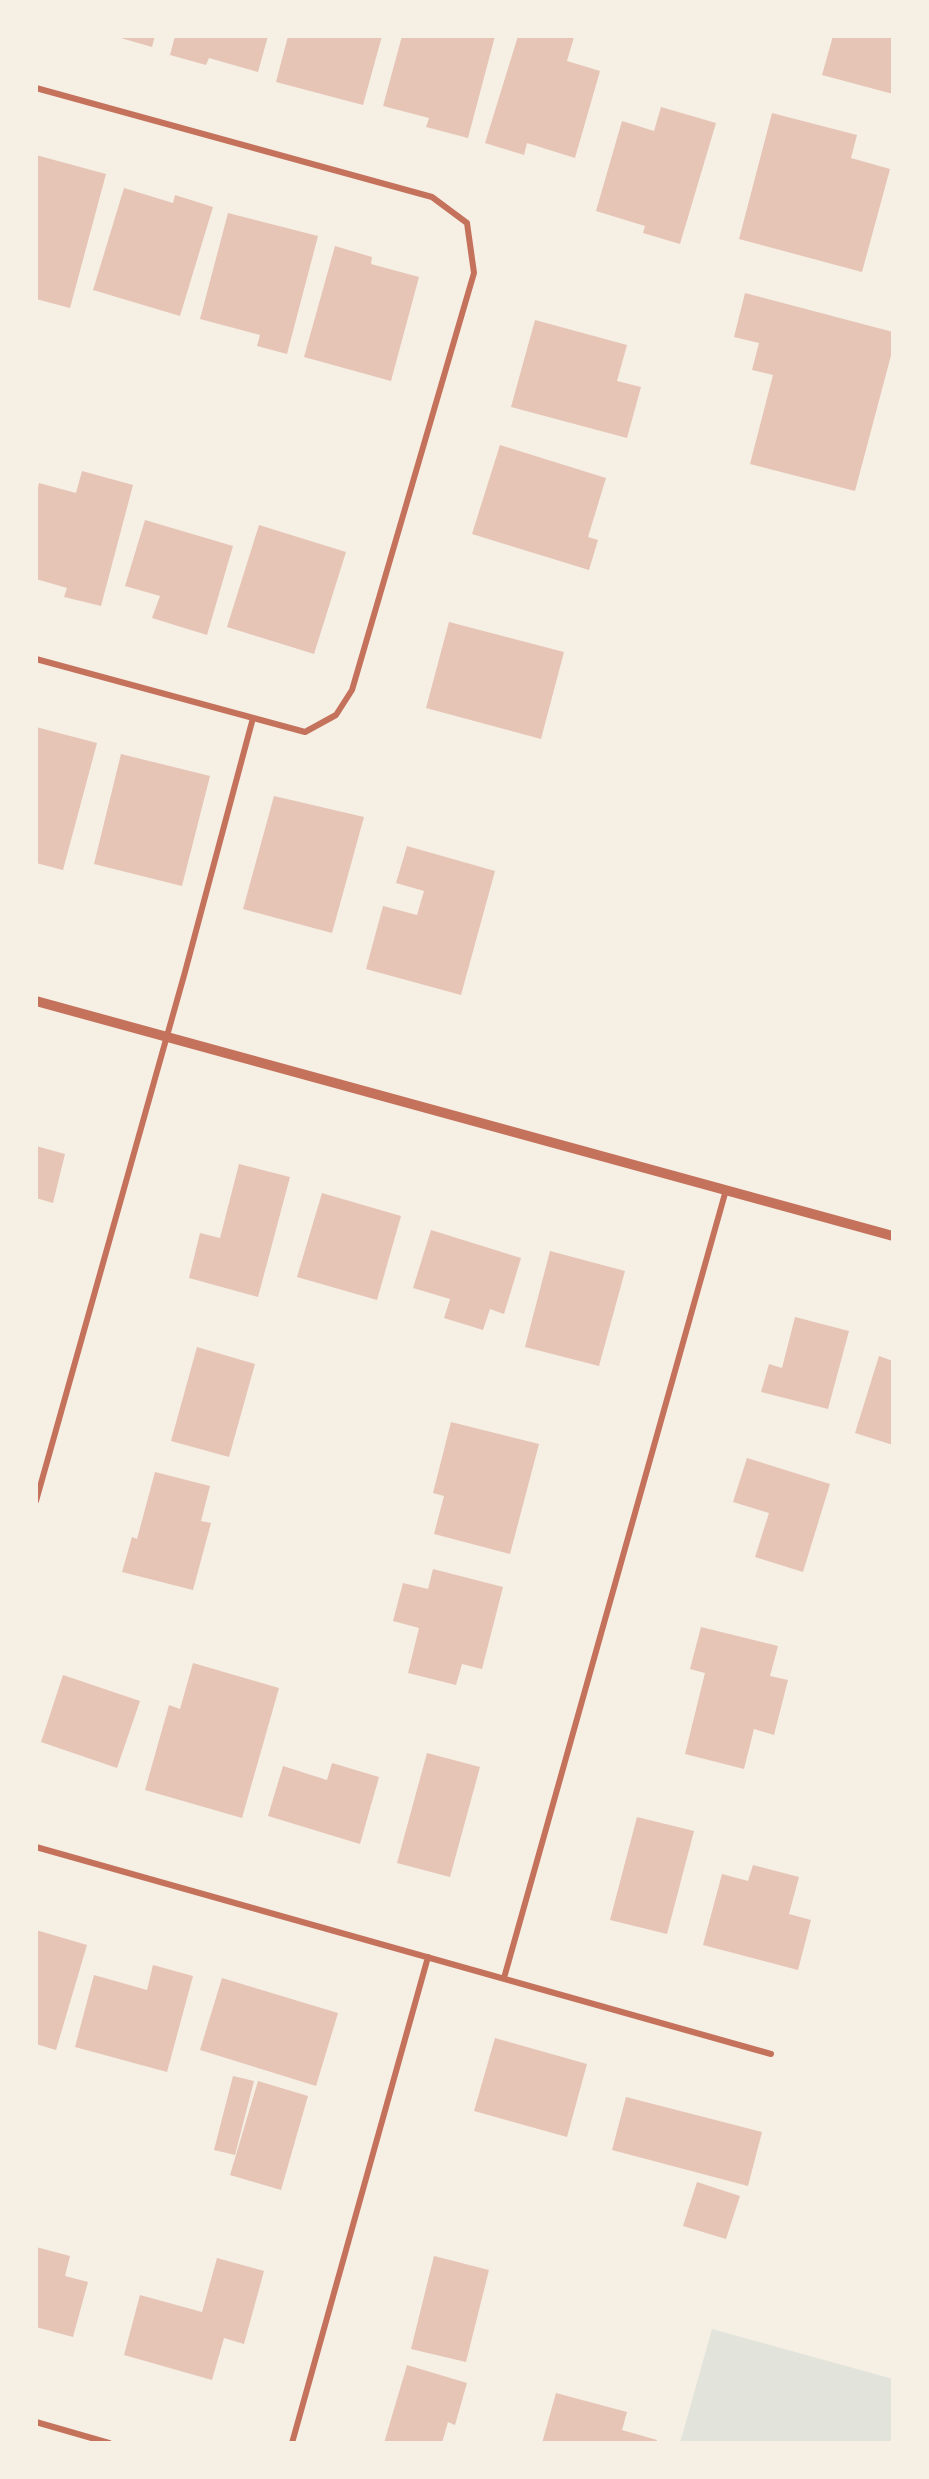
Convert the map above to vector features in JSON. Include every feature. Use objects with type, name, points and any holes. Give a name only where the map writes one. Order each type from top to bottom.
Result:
[{"type":"street","points":[[36,88],[432,197],[467,224],[474,273],[352,690],[336,715],[305,732],[36,659]]},
{"type":"street","points":[[36,1501],[254,718]]},
{"type":"street","points":[[36,1001],[893,1236]]},
{"type":"street","points":[[504,1978],[726,1190]]},
{"type":"street","points":[[36,1847],[771,2054]]},
{"type":"street","points":[[292,2443],[428,1957]]},
{"type":"street","points":[[36,2422],[110,2443]]},
{"type":"shaded area","points":[[712,2329],[893,2379],[893,2443],[680,2443]]},
{"type":"building","points":[[114,36],[155,36],[152,47]]},
{"type":"building","points":[[175,36],[268,36],[258,72],[209,58],[206,65],[170,55]]},
{"type":"building","points":[[288,36],[382,36],[363,105],[276,82]]},
{"type":"building","points":[[402,36],[495,36],[468,138],[426,127],[429,118],[383,106]]},
{"type":"building","points":[[518,36],[574,37],[567,61],[600,71],[575,158],[527,143],[524,155],[485,143]]},
{"type":"building","points":[[833,36],[893,36],[893,94],[822,75]]},
{"type":"building","points":[[661,107],[716,123],[680,244],[643,233],[645,226],[596,211],[622,121],[654,131]]},
{"type":"building","points":[[772,113],[857,135],[851,158],[890,169],[862,272],[739,239]]},
{"type":"building","points":[[36,155],[106,174],[70,308],[36,299]]},
{"type":"building","points":[[124,188],[173,203],[175,195],[213,207],[180,316],[93,290]]},
{"type":"building","points":[[228,213],[318,236],[287,354],[257,346],[260,335],[200,319]]},
{"type":"building","points":[[335,246],[372,257],[371,264],[419,277],[391,381],[304,357]]},
{"type":"building","points":[[745,293],[893,332],[893,348],[855,491],[750,464],[773,375],[752,370],[759,343],[734,337]]},
{"type":"building","points":[[535,320],[627,345],[617,381],[641,387],[627,438],[511,407]]},
{"type":"building","points":[[500,445],[606,478],[588,537],[598,540],[589,570],[472,534]]},
{"type":"building","points":[[82,471],[133,485],[101,606],[64,597],[67,588],[36,579],[36,496],[39,483],[76,493]]},
{"type":"building","points":[[145,520],[233,546],[207,635],[152,618],[160,596],[125,586]]},
{"type":"building","points":[[259,525],[346,552],[314,654],[227,627]]},
{"type":"building","points":[[449,622],[564,652],[541,739],[426,708]]},
{"type":"building","points":[[36,727],[97,743],[63,870],[36,863]]},
{"type":"building","points":[[121,754],[210,776],[182,886],[94,864]]},
{"type":"building","points":[[274,796],[364,817],[332,933],[243,909]]},
{"type":"building","points":[[407,846],[495,871],[461,995],[366,969],[383,906],[417,915],[424,891],[396,883]]},
{"type":"building","points":[[36,1146],[65,1154],[53,1203],[36,1198]]},
{"type":"building","points":[[239,1164],[290,1177],[258,1297],[189,1278],[200,1233],[220,1238]]},
{"type":"building","points":[[322,1193],[401,1216],[377,1300],[297,1277]]},
{"type":"building","points":[[431,1230],[521,1258],[504,1314],[490,1309],[483,1330],[444,1318],[450,1299],[413,1288]]},
{"type":"building","points":[[550,1251],[625,1271],[599,1366],[525,1347]]},
{"type":"building","points":[[795,1317],[849,1331],[828,1409],[761,1392],[769,1364],[782,1368]]},
{"type":"building","points":[[197,1347],[255,1364],[229,1457],[171,1441]]},
{"type":"building","points":[[879,1356],[893,1361],[893,1445],[855,1433]]},
{"type":"building","points":[[451,1422],[539,1444],[510,1554],[434,1534],[444,1496],[433,1493]]},
{"type":"building","points":[[747,1458],[830,1484],[803,1572],[755,1557],[769,1513],[733,1502]]},
{"type":"building","points":[[155,1472],[210,1486],[201,1521],[211,1523],[193,1590],[122,1572],[132,1537],[137,1539]]},
{"type":"building","points":[[433,1569],[503,1587],[482,1669],[462,1664],[456,1685],[408,1673],[419,1628],[393,1621],[403,1583],[428,1589]]},
{"type":"building","points":[[701,1627],[778,1646],[770,1676],[788,1680],[774,1735],[754,1729],[744,1769],[685,1754],[705,1673],[690,1669]]},
{"type":"building","points":[[193,1663],[279,1688],[242,1818],[145,1790],[169,1705],[180,1709]]},
{"type":"building","points":[[63,1675],[140,1701],[117,1768],[41,1742]]},
{"type":"building","points":[[427,1753],[480,1767],[450,1877],[397,1863]]},
{"type":"building","points":[[332,1763],[379,1777],[360,1844],[268,1816],[283,1766],[327,1780]]},
{"type":"building","points":[[637,1817],[694,1831],[667,1934],[610,1920]]},
{"type":"building","points":[[753,1865],[799,1877],[789,1914],[811,1920],[798,1970],[703,1945],[722,1874],[748,1881]]},
{"type":"building","points":[[36,1930],[87,1945],[56,2050],[36,2044]]},
{"type":"building","points":[[153,1965],[193,1976],[167,2072],[75,2047],[94,1975],[147,1990]]},
{"type":"building","points":[[222,1978],[338,2013],[316,2086],[200,2050]]},
{"type":"building","points":[[495,2038],[587,2064],[567,2137],[474,2111]]},
{"type":"building","points":[[233,2076],[254,2081],[235,2155],[214,2150]]},
{"type":"building","points":[[258,2081],[308,2096],[281,2190],[230,2175]]},
{"type":"building","points":[[626,2097],[762,2132],[748,2186],[612,2150]]},
{"type":"building","points":[[697,2182],[740,2196],[726,2239],[683,2226]]},
{"type":"building","points":[[36,2247],[70,2256],[65,2276],[88,2282],[73,2337],[36,2327]]},
{"type":"building","points":[[434,2256],[489,2270],[466,2362],[411,2349]]},
{"type":"building","points":[[217,2258],[264,2271],[244,2344],[224,2338],[212,2380],[124,2355],[140,2295],[202,2312]]},
{"type":"building","points":[[407,2365],[467,2383],[455,2425],[448,2422],[442,2443],[384,2443]]},
{"type":"building","points":[[556,2393],[627,2412],[622,2430],[657,2440],[656,2443],[542,2443]]}]
